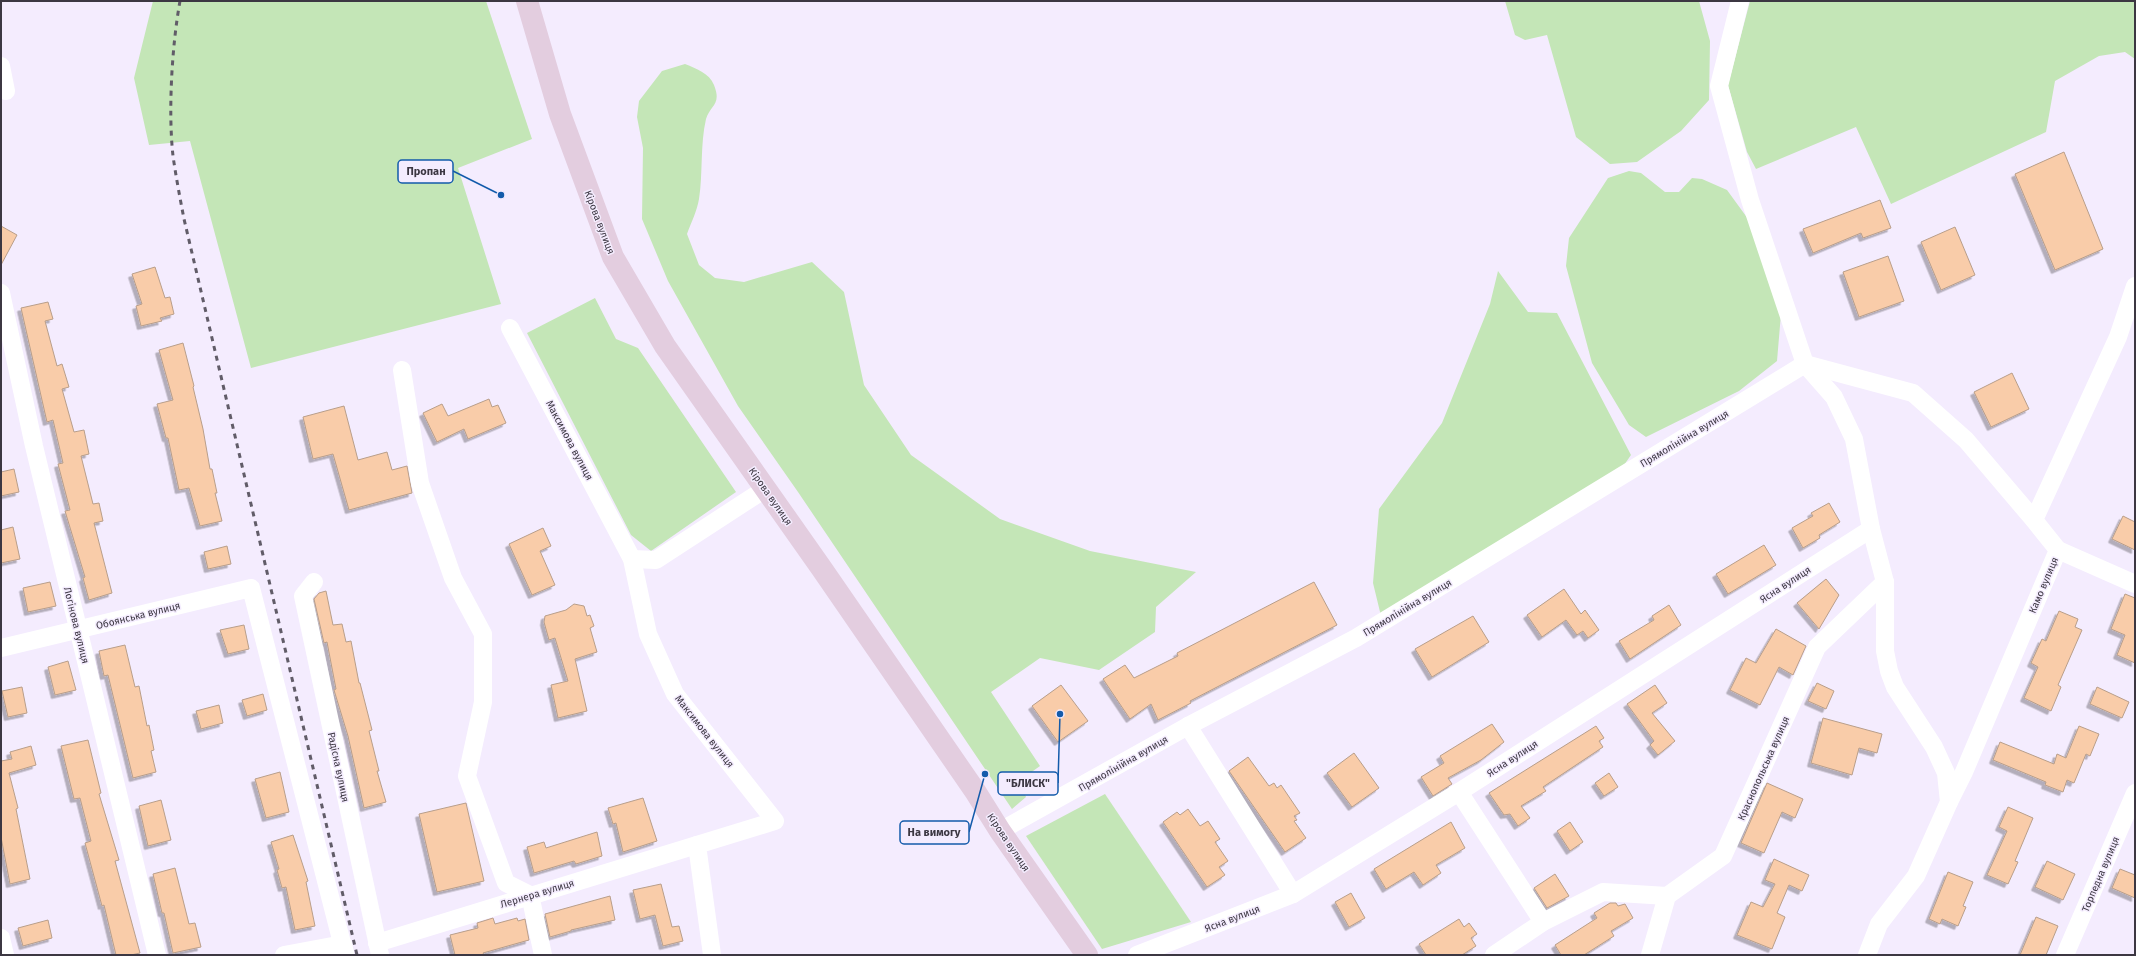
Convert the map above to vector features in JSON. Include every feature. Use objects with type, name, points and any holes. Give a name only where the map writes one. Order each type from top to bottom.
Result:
[{"type":"main road","name":"Кірова вулиця","points":[[526,1],[560,114],[613,257],[665,346],[765,488],[970,785],[1000,831],[1087,955]]},
{"type":"street","points":[[1740,1],[1719,86],[1750,200],[1805,364],[1834,397],[1854,439],[1871,529],[1885,582],[1885,650],[1889,671],[1895,687],[1934,747],[1946,773],[1949,802]]},
{"type":"street","points":[[1,66],[6,91]]},
{"type":"street","points":[[2034,520],[2118,337],[2135,286]]},
{"type":"street","name":"Логінова вулиця","points":[[1,293],[34,446],[157,955]]},
{"type":"street","name":"Максимова вулиця","points":[[510,328],[632,559],[648,634],[675,694],[775,822],[697,845]]},
{"type":"street","name":"Камо вулиця","points":[[1805,364],[1913,393],[1966,440],[2058,550],[1964,772],[1916,876],[1879,924],[1867,955]]},
{"type":"street","name":"Прямолінійна вулиця","points":[[1000,831],[1188,726],[1356,638],[1805,364]]},
{"type":"street","points":[[402,370],[420,483],[453,578],[483,634],[483,702],[466,776],[506,883],[530,895],[543,955]]},
{"type":"street","points":[[632,559],[656,560],[765,488]]},
{"type":"street","name":"Ясна вулиця","points":[[1137,955],[1294,894],[1459,792],[1871,529]]},
{"type":"street","points":[[2058,550],[2135,584]]},
{"type":"street","name":"Радісна вулиця","points":[[314,582],[303,596],[379,949]]},
{"type":"street","name":"Краснопольська вулиця","points":[[1668,896],[1723,856],[1817,647],[1885,582]]},
{"type":"street","name":"Обоянська вулиця","points":[[1,648],[251,588],[344,951]]},
{"type":"street","points":[[1188,726],[1294,894]]},
{"type":"street","points":[[1459,792],[1543,922]]},
{"type":"street","name":"Торпедна вулиця","points":[[2065,955],[2135,793]]},
{"type":"street","points":[[697,845],[712,955]]},
{"type":"street","name":"Лернера вулиця","points":[[379,949],[530,895],[697,845]]},
{"type":"street","points":[[1494,955],[1543,922],[1603,892],[1668,896],[1650,955]]},
{"type":"street","points":[[1,938],[5,955]]},
{"type":"street","points":[[284,955],[344,951]]},
{"type":"green space","points":[[153,1],[486,1],[532,139],[458,168],[501,304],[251,368],[190,141],[149,145],[134,78]]},
{"type":"green space","points":[[1505,1],[1699,1],[1710,41],[1709,100],[1681,131],[1637,162],[1610,164],[1576,137],[1547,35],[1525,40],[1515,35]]},
{"type":"green space","points":[[1750,1],[2135,1],[2135,59],[2125,52],[2099,56],[2055,81],[2046,132],[1891,204],[1856,127],[1756,169],[1747,152],[1728,85]]},
{"type":"green space","points":[[685,64],[709,77],[714,85],[717,97],[706,119],[703,139],[699,199],[687,234],[699,265],[715,278],[744,282],[812,262],[844,292],[864,385],[911,455],[1000,519],[1090,551],[1196,572],[1156,607],[1155,632],[1099,670],[1040,658],[991,692],[1040,766],[1019,781],[1026,797],[1012,809],[798,492],[738,406],[668,281],[642,219],[643,148],[637,117],[639,101],[662,71]]},
{"type":"green space","points":[[1629,171],[1641,173],[1665,192],[1679,192],[1692,178],[1702,179],[1727,190],[1751,223],[1782,302],[1777,361],[1739,391],[1646,437],[1629,425],[1592,363],[1566,266],[1569,238],[1608,178]]},
{"type":"green space","points":[[1498,271],[1528,312],[1557,313],[1631,455],[1622,468],[1381,616],[1373,583],[1379,509],[1442,423],[1490,304]]},
{"type":"green space","points":[[595,298],[616,339],[638,348],[736,492],[651,551],[631,535],[527,333]]},
{"type":"green space","points":[[1105,794],[1191,922],[1102,949],[1026,836]]},
{"type":"building","points":[[2064,152],[2103,249],[2055,270],[2015,174]]},
{"type":"building","points":[[1880,200],[1891,228],[1863,238],[1861,233],[1813,253],[1803,229]]},
{"type":"building","points":[[1,226],[17,235],[1,265]]},
{"type":"building","points":[[1955,227],[1975,275],[1941,290],[1921,242]]},
{"type":"building","points":[[1888,256],[1904,301],[1859,317],[1843,272]]},
{"type":"building","points":[[155,267],[165,298],[170,297],[174,314],[160,318],[162,321],[141,326],[136,306],[142,304],[132,274]]},
{"type":"building","points":[[48,302],[53,319],[45,321],[57,366],[62,364],[69,387],[62,389],[74,432],[84,430],[89,454],[81,456],[93,504],[99,503],[103,521],[94,523],[112,593],[89,600],[83,578],[85,577],[65,511],[70,510],[58,464],[63,463],[53,420],[47,422],[21,308]]},
{"type":"building","points":[[183,343],[194,386],[222,521],[200,526],[189,488],[179,490],[168,438],[166,438],[157,404],[173,400],[159,350]]},
{"type":"building","points":[[2012,373],[2029,409],[1991,427],[1974,392]]},
{"type":"building","points":[[489,399],[492,407],[498,405],[506,423],[468,439],[464,429],[437,442],[423,413],[442,404],[448,416]]},
{"type":"building","points":[[344,406],[358,460],[387,452],[392,470],[407,466],[412,493],[349,510],[333,454],[313,459],[303,417]]},
{"type":"building","points":[[14,469],[19,492],[1,496],[1,472]]},
{"type":"building","points":[[1829,503],[1840,522],[1819,535],[1820,538],[1803,548],[1792,528],[1813,516],[1811,513]]},
{"type":"building","points":[[2123,516],[2135,522],[2135,550],[2112,539]]},
{"type":"building","points":[[13,527],[20,559],[1,563],[1,530]]},
{"type":"building","points":[[543,528],[551,546],[540,551],[555,585],[532,595],[509,544]]},
{"type":"building","points":[[1764,545],[1776,565],[1728,594],[1716,574]]},
{"type":"building","points":[[227,546],[231,564],[208,569],[204,552]]},
{"type":"building","points":[[1826,579],[1839,595],[1819,629],[1797,603]]},
{"type":"building","points":[[50,582],[56,606],[28,612],[23,588]]},
{"type":"building","points":[[1314,582],[1337,625],[1190,701],[1191,703],[1158,720],[1151,704],[1130,719],[1103,679],[1125,665],[1134,678],[1178,656],[1177,653]]},
{"type":"building","points":[[1564,589],[1581,614],[1585,610],[1599,630],[1588,638],[1583,631],[1577,635],[1566,620],[1542,637],[1527,615]]},
{"type":"building","points":[[326,591],[333,625],[342,624],[346,642],[351,641],[359,683],[372,730],[369,731],[379,771],[377,771],[386,802],[364,808],[348,736],[334,690],[336,689],[327,642],[324,643],[314,599],[319,593]]},
{"type":"building","points":[[2125,594],[2135,598],[2135,663],[2117,655],[2125,635],[2111,629]]},
{"type":"building","points":[[574,604],[584,606],[587,616],[590,615],[594,626],[590,628],[597,652],[575,659],[587,711],[558,718],[551,685],[568,681],[555,638],[549,640],[544,622],[545,616],[566,610]]},
{"type":"building","points":[[1669,605],[1681,625],[1630,659],[1619,641],[1654,620],[1652,616]]},
{"type":"building","points":[[2059,611],[2078,619],[2075,627],[2082,630],[2058,685],[2061,687],[2051,711],[2024,698],[2038,667],[2031,663],[2042,639],[2046,641]]},
{"type":"building","points":[[1473,616],[1489,642],[1432,677],[1415,649]]},
{"type":"building","points":[[244,625],[249,649],[228,654],[220,630]]},
{"type":"building","points":[[1776,629],[1806,646],[1793,675],[1779,667],[1760,705],[1730,690],[1746,658],[1756,663]]},
{"type":"building","points":[[125,645],[135,687],[139,686],[147,726],[149,725],[154,750],[151,751],[156,772],[133,778],[108,675],[104,676],[99,651]]},
{"type":"building","points":[[68,661],[76,690],[55,695],[48,667]]},
{"type":"building","points":[[1817,683],[1834,691],[1826,709],[1808,701]]},
{"type":"building","points":[[1061,685],[1088,721],[1058,742],[1032,706]]},
{"type":"building","points":[[1655,685],[1667,703],[1652,713],[1675,741],[1658,755],[1650,745],[1654,741],[1627,704]]},
{"type":"building","points":[[22,687],[27,713],[8,717],[2,691]]},
{"type":"building","points":[[2097,687],[2129,702],[2122,718],[2090,704]]},
{"type":"building","points":[[263,694],[267,710],[247,716],[242,700]]},
{"type":"building","points":[[219,705],[223,723],[201,729],[196,711]]},
{"type":"building","points":[[1823,718],[1882,734],[1877,753],[1859,748],[1852,775],[1811,763]]},
{"type":"building","points":[[1492,724],[1504,742],[1481,760],[1448,778],[1452,784],[1433,796],[1421,777],[1444,763],[1440,756]]},
{"type":"building","points":[[1596,726],[1604,738],[1599,741],[1603,747],[1543,787],[1546,791],[1521,806],[1530,818],[1518,826],[1510,814],[1504,815],[1489,793]]},
{"type":"building","points":[[2079,726],[2099,734],[2090,756],[2086,754],[2074,783],[2067,780],[2063,792],[2045,785],[2046,782],[1993,760],[2000,742],[2054,764],[2057,754],[2066,758]]},
{"type":"building","points":[[88,740],[101,793],[99,794],[119,860],[115,861],[140,953],[131,955],[116,955],[104,905],[102,906],[85,843],[91,841],[80,798],[74,799],[61,746]]},
{"type":"building","points":[[31,746],[36,765],[9,773],[18,808],[16,809],[30,879],[10,884],[1,837],[1,761],[12,759],[10,752]]},
{"type":"building","points":[[1354,753],[1379,788],[1352,807],[1327,773]]},
{"type":"building","points":[[1248,757],[1269,786],[1274,783],[1277,788],[1281,785],[1300,813],[1294,816],[1297,820],[1294,821],[1306,838],[1285,852],[1229,771]]},
{"type":"building","points":[[280,772],[289,812],[266,818],[255,779]]},
{"type":"building","points":[[1609,773],[1618,787],[1604,796],[1595,783]]},
{"type":"building","points":[[1767,783],[1803,799],[1795,818],[1782,812],[1764,853],[1741,843]]},
{"type":"building","points":[[643,798],[657,841],[623,852],[616,823],[613,824],[608,808]]},
{"type":"building","points":[[161,800],[171,840],[148,846],[139,806]]},
{"type":"building","points":[[466,803],[484,881],[437,892],[419,814]]},
{"type":"building","points":[[2008,807],[2033,818],[2015,861],[2018,862],[2008,884],[1987,875],[2007,831],[1999,827]]},
{"type":"building","points":[[1188,809],[1200,826],[1208,821],[1220,839],[1215,842],[1228,861],[1219,867],[1225,875],[1207,887],[1163,822],[1177,812],[1180,815]]},
{"type":"building","points":[[1451,822],[1465,848],[1436,865],[1441,873],[1423,885],[1414,872],[1386,889],[1374,869]]},
{"type":"building","points":[[1570,822],[1583,842],[1570,851],[1557,831]]},
{"type":"building","points":[[597,832],[602,856],[576,864],[574,861],[534,873],[527,847],[544,842],[546,848]]},
{"type":"building","points":[[293,835],[308,881],[306,882],[315,926],[295,930],[286,887],[282,888],[277,870],[279,869],[271,842]]},
{"type":"building","points":[[1774,859],[1809,875],[1802,891],[1789,885],[1777,913],[1785,917],[1772,949],[1737,935],[1751,902],[1763,907],[1775,884],[1765,880]]},
{"type":"building","points":[[2047,861],[2075,874],[2063,900],[2035,887]]},
{"type":"building","points":[[175,868],[189,924],[195,923],[201,947],[173,953],[153,874]]},
{"type":"building","points":[[2120,869],[2135,875],[2135,898],[2112,888]]},
{"type":"building","points":[[1948,872],[1973,882],[1963,906],[1966,907],[1958,926],[1942,919],[1940,924],[1929,919]]},
{"type":"building","points":[[1555,874],[1569,896],[1547,908],[1534,888]]},
{"type":"building","points":[[661,884],[672,927],[679,926],[683,941],[663,946],[655,915],[640,919],[633,890]]},
{"type":"building","points":[[1351,893],[1365,918],[1349,927],[1335,902]]},
{"type":"building","points":[[610,896],[615,920],[571,930],[550,937],[545,914]]},
{"type":"building","points":[[1610,903],[1616,903],[1618,906],[1625,904],[1633,918],[1611,931],[1614,936],[1584,955],[1561,955],[1555,945],[1597,918],[1594,913]]},
{"type":"building","points":[[2036,917],[2058,926],[2046,955],[2020,955]]},
{"type":"building","points":[[493,918],[495,924],[517,918],[518,921],[525,919],[529,940],[483,953],[484,955],[455,955],[450,935],[478,928],[477,923]]},
{"type":"building","points":[[1459,919],[1464,927],[1469,923],[1477,934],[1471,938],[1476,946],[1462,955],[1426,955],[1419,944]]},
{"type":"building","points":[[48,920],[52,938],[23,946],[18,928]]},
{"type":"railway","points":[[180,1],[173,58],[171,119],[173,156],[184,219],[357,955]]},
{"type":"place","name":"Пропан","points":[[501,195]]},
{"type":"place","name":"\"БЛИСК\"","points":[[1060,714]]},
{"type":"place","name":"На вимогу","points":[[985,774]]}]
